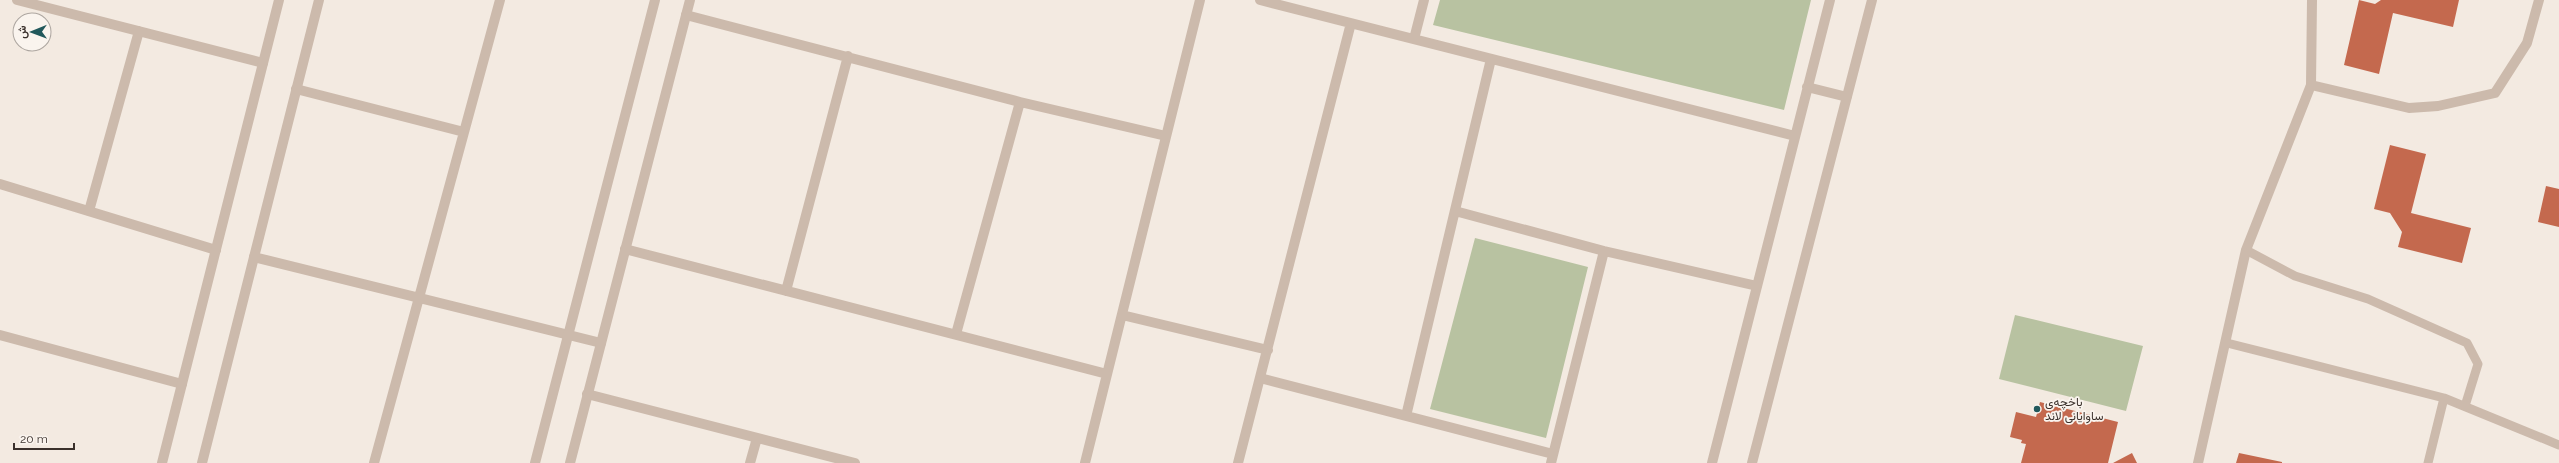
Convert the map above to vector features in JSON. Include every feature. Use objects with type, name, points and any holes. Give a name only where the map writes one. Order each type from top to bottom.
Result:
[{"type":"street","points":[[17,0],[263,63]]},
{"type":"street","points":[[162,463],[279,0]]},
{"type":"street","points":[[202,463],[319,0]]},
{"type":"street","points":[[374,463],[500,0]]},
{"type":"street","points":[[535,463],[655,0]]},
{"type":"street","points":[[570,463],[690,0]]},
{"type":"street","points":[[1085,463],[1200,0]]},
{"type":"street","points":[[1260,0],[1795,136]]},
{"type":"street","points":[[1414,39],[1424,0]]},
{"type":"street","points":[[1712,463],[1830,0]]},
{"type":"street","points":[[1752,463],[1872,0]]},
{"type":"street","points":[[2198,463],[2227,343],[2246,250],[2311,85],[2312,0]]},
{"type":"street","points":[[2311,85],[2409,108],[2438,106],[2495,93],[2528,44],[2539,0]]},
{"type":"street","points":[[686,15],[1020,102],[1166,136]]},
{"type":"street","points":[[1238,463],[1351,23]]},
{"type":"street","points":[[89,211],[139,31]]},
{"type":"street","points":[[786,291],[848,56]]},
{"type":"street","points":[[1406,416],[1491,59]]},
{"type":"street","points":[[1808,87],[1847,96]]},
{"type":"street","points":[[296,90],[464,132]]},
{"type":"street","points":[[956,334],[1020,102]]},
{"type":"street","points":[[0,184],[216,250]]},
{"type":"street","points":[[1455,211],[1604,251],[1757,286]]},
{"type":"street","points":[[625,250],[1107,374]]},
{"type":"street","points":[[1260,378],[1406,416],[1552,458],[1604,251]]},
{"type":"street","points":[[254,257],[601,343]]},
{"type":"street","points":[[1122,315],[1268,350]]},
{"type":"street","points":[[0,335],[182,384]]},
{"type":"street","points":[[588,394],[855,463]]},
{"type":"street","points":[[750,463],[757,438]]},
{"type":"lane","points":[[2246,250],[2295,276],[2368,299],[2467,343],[2478,364],[2465,406]]},
{"type":"lane","points":[[2227,343],[2444,398],[2559,445]]},
{"type":"lane","points":[[2428,463],[2444,398]]},
{"type":"green space","points":[[1440,0],[1811,0],[1784,110],[1433,25]]},
{"type":"green space","points":[[1475,238],[1588,267],[1546,438],[1430,409]]},
{"type":"green space","points":[[2015,315],[2143,346],[2126,411],[1999,379]]},
{"type":"building","points":[[2359,0],[2375,4],[2381,0],[2459,0],[2453,27],[2393,13],[2379,74],[2344,65]]},
{"type":"building","points":[[2390,145],[2426,154],[2411,213],[2471,228],[2462,263],[2398,247],[2402,232],[2390,213],[2374,209]]},
{"type":"building","points":[[2546,186],[2559,189],[2559,227],[2538,222]]},
{"type":"building","points":[[2040,402],[2118,422],[2108,463],[2021,463],[2026,444],[2021,443],[2022,440],[2010,437],[2016,412],[2036,417]]},
{"type":"building","points":[[2132,453],[2137,463],[2113,463]]},
{"type":"building","points":[[2239,453],[2282,462],[2282,463],[2236,463]]},
{"type":"place","name":"باخچەی ساوایانی لاند","points":[[2037,409]]}]
